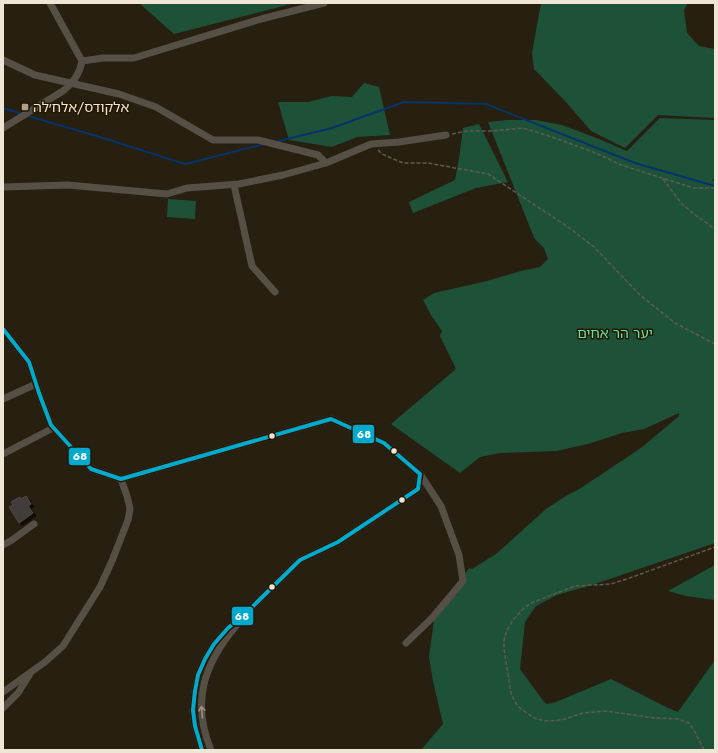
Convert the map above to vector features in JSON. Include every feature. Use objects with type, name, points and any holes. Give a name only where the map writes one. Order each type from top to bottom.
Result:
[{"type":"street","points":[[3,128],[63,91],[72,84],[81,70],[82,61],[50,3]]},
{"type":"street","points":[[82,61],[103,58],[134,58],[262,19],[324,3]]},
{"type":"street","points":[[3,60],[35,75],[119,94],[156,107],[213,140],[258,140],[318,155],[326,163]]},
{"type":"street","points":[[3,187],[68,185],[167,194],[187,188],[234,185],[283,175],[326,163],[371,144],[399,142],[446,135]]},
{"type":"street","points":[[234,185],[252,266],[275,292]]},
{"type":"street","points":[[3,329],[29,362],[53,428],[91,469],[121,479],[330,419],[384,443],[420,474],[441,506],[459,555],[463,581],[432,618],[406,643]]},
{"type":"street","points":[[3,398],[36,384]]},
{"type":"street","points":[[3,454],[53,428]]},
{"type":"street","points":[[202,750],[194,726],[193,710],[195,691],[198,675],[214,644],[228,628],[246,613],[300,560],[338,542],[418,489],[420,474]]},
{"type":"street","points":[[3,692],[63,646],[100,587],[128,520],[130,509],[121,479]]},
{"type":"street","points":[[3,545],[34,524]]},
{"type":"street","points":[[211,750],[201,711],[201,695],[207,674],[217,652],[246,613]]},
{"type":"street","points":[[3,708],[18,693],[32,670]]},
{"type":"path","points":[[446,135],[523,128],[559,139],[596,153],[621,165],[663,179],[694,188],[715,188]]},
{"type":"path","points":[[371,144],[382,154],[402,163],[428,163],[488,174],[568,227],[594,247],[640,295],[674,323],[715,344]]},
{"type":"path","points":[[663,179],[681,203],[715,230]]},
{"type":"path","points":[[704,750],[689,724],[678,719],[654,718],[606,711],[583,713],[562,720],[546,721],[536,719],[521,709],[515,702],[511,693],[504,640],[507,630],[513,620],[531,603],[575,586],[611,584],[715,547]]},
{"type":"green space","points":[[139,3],[295,3],[174,34]]},
{"type":"green space","points":[[541,3],[688,3],[684,10],[687,33],[699,46],[715,49],[715,118],[658,115],[625,148],[591,131],[566,102],[534,69],[532,53]]},
{"type":"green space","points":[[364,83],[379,87],[390,135],[357,137],[332,147],[289,140],[278,102],[308,102],[332,96],[352,97]]},
{"type":"green space","name":"יער הר אחים","points":[[660,118],[715,120],[715,179],[712,179],[715,183],[715,543],[592,585],[557,595],[536,606],[525,622],[520,669],[547,704],[556,702],[611,679],[678,712],[715,660],[715,750],[421,750],[443,724],[429,657],[434,620],[469,568],[472,569],[496,554],[546,509],[581,488],[641,448],[679,416],[679,413],[644,429],[622,433],[588,444],[556,451],[501,453],[480,457],[460,473],[391,424],[456,369],[440,336],[442,331],[423,300],[434,293],[540,267],[548,259],[544,248],[533,235],[488,122],[535,120],[562,125],[627,151]]},
{"type":"green space","points":[[479,124],[508,182],[476,188],[413,213],[409,202],[455,180],[463,128]]},
{"type":"green space","points":[[168,199],[196,201],[195,219],[167,217]]},
{"type":"green space","points":[[715,565],[715,600],[686,596],[668,591]]},
{"type":"building","points":[[26,496],[31,504],[28,506],[33,513],[19,523],[9,507],[13,505],[11,502],[20,497],[21,499]]},
{"type":"waterway","points":[[275,142],[332,128],[404,102],[486,104],[635,163],[715,186]]},
{"type":"waterway","points":[[3,108],[22,114]]},
{"type":"waterway","points":[[28,116],[185,164],[264,144]]},
{"type":"transit line","name":"68","points":[[3,329],[29,362],[51,425],[91,469],[121,479],[331,419],[384,443],[420,474],[418,489],[338,542],[300,560],[246,613],[228,628],[214,644],[198,675],[195,691],[193,710],[195,726],[202,750]]},
{"type":"place","name":"אלקודס/אלח׳לה","points":[[25,107]]}]
